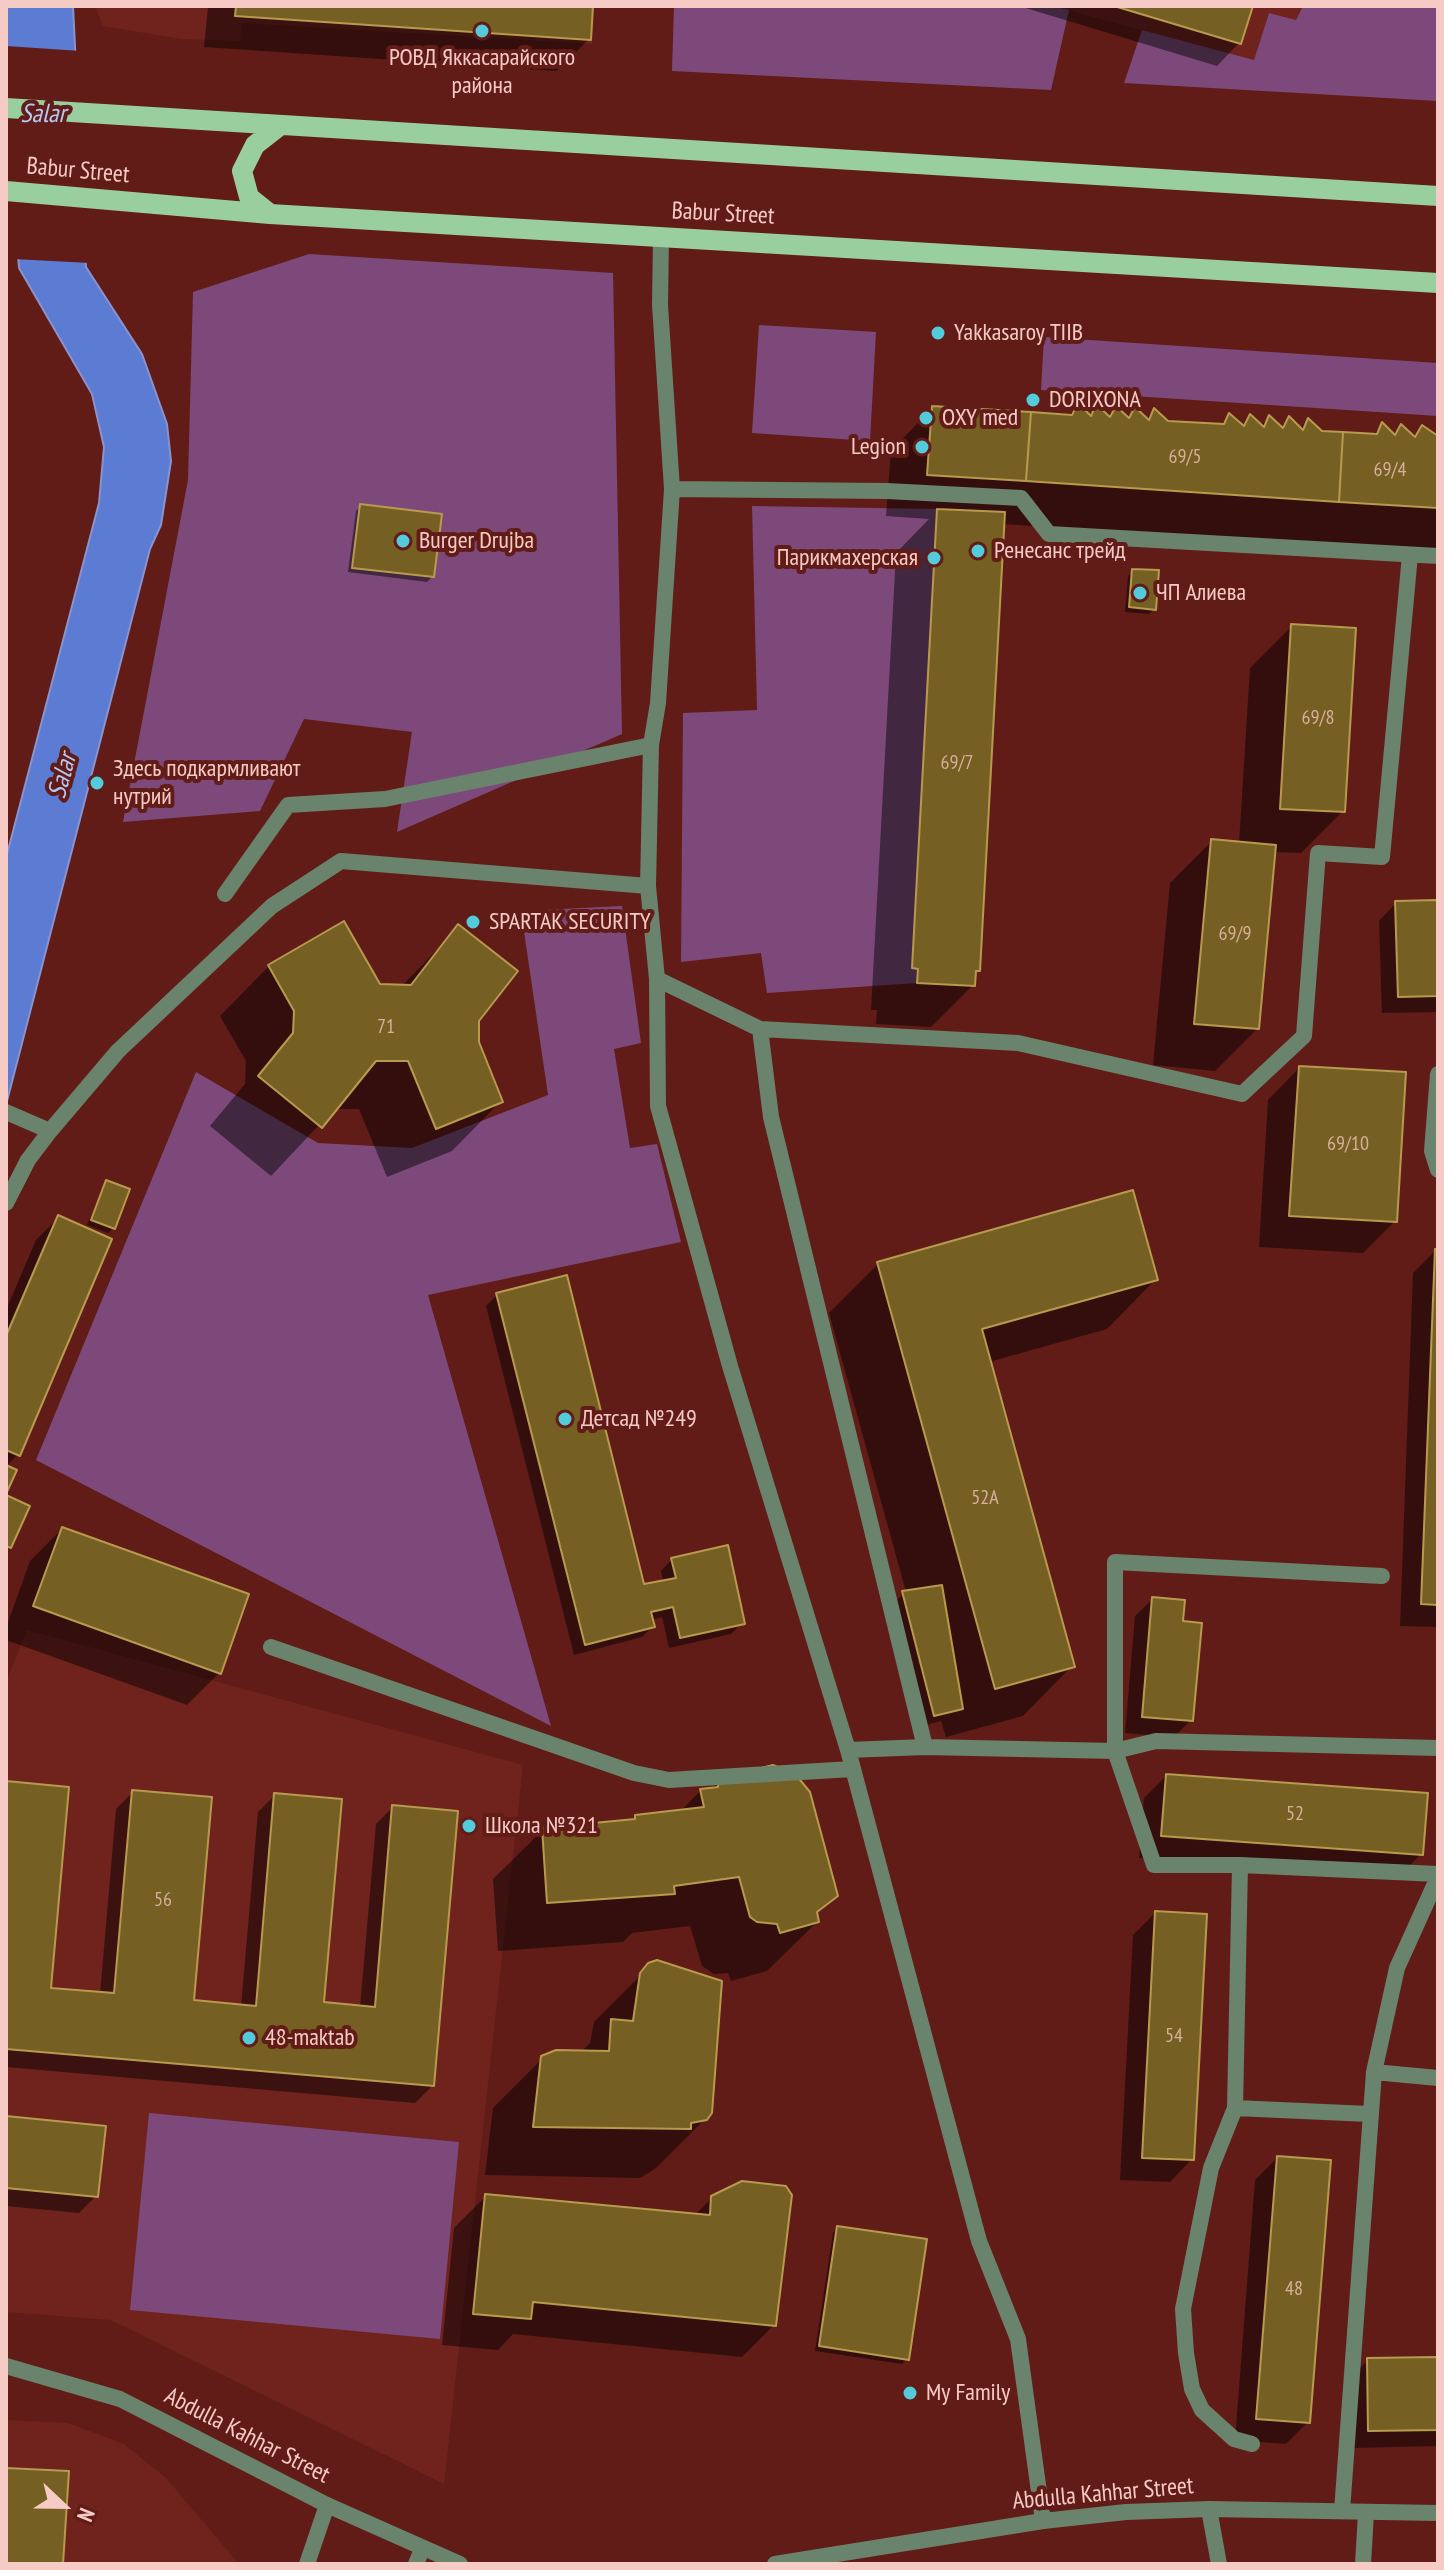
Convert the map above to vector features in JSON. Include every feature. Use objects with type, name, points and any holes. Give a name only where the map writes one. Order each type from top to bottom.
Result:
[{"type":"main road","points":[[6,108],[1438,196]]},
{"type":"main road","points":[[270,214],[249,197],[242,171],[255,145],[278,127]]},
{"type":"main road","name":"Babur Street","points":[[6,191],[270,214],[1438,283]]},
{"type":"street","points":[[661,237],[660,305],[672,489],[658,703],[651,745],[648,886],[657,979],[658,1106],[730,1366],[848,1750],[979,2241],[1018,2339],[1043,2521]]},
{"type":"street","points":[[672,489],[887,491],[1021,498],[1049,534],[1438,556]]},
{"type":"street","points":[[657,979],[760,1029],[1018,1043],[1242,1094],[1304,1036],[1318,853],[1382,857],[1410,555]]},
{"type":"street","points":[[225,894],[288,805],[385,799],[651,745]]},
{"type":"street","points":[[6,1203],[28,1160],[118,1051],[272,906],[341,861],[648,886]]},
{"type":"street","points":[[760,1029],[771,1117],[925,1747]]},
{"type":"street","points":[[1438,1074],[1432,1151],[1438,1170]]},
{"type":"street","points":[[6,1112],[50,1131]]},
{"type":"street","points":[[1342,2511],[1374,2072],[1397,1968],[1438,1876],[1240,1865],[1154,1865],[1115,1751],[1115,1562],[1382,1576]]},
{"type":"street","points":[[271,1647],[634,1773],[669,1780],[852,1769]]},
{"type":"street","points":[[848,1750],[925,1747],[1115,1751],[1156,1741],[1438,1748]]},
{"type":"street","points":[[1240,1865],[1235,2108],[1211,2168],[1183,2309],[1192,2389],[1202,2410],[1234,2439],[1252,2444]]},
{"type":"street","points":[[1374,2072],[1438,2078]]},
{"type":"street","points":[[1235,2108],[1369,2114]]},
{"type":"street","name":"Abdulla Kahhar Street","points":[[6,2366],[120,2399],[419,2556],[460,2564]]},
{"type":"street","points":[[307,2564],[327,2505]]},
{"type":"street","points":[[1209,2509],[1219,2564]]},
{"type":"street","name":"Abdulla Kahhar Street","points":[[775,2564],[1043,2521],[1209,2509],[1438,2513]]},
{"type":"street","points":[[1363,2564],[1366,2513]]},
{"type":"shaded area","name":"РОВД Яккасарайского района","points":[[95,6],[593,6],[592,44],[242,23],[240,41],[181,39],[103,26]]},
{"type":"shaded area","points":[[674,6],[1052,6],[1069,10],[1051,90],[672,71]]},
{"type":"shaded area","points":[[1052,6],[1303,6],[1296,20],[1269,13],[1254,60]]},
{"type":"shaded area","points":[[1303,6],[1438,6],[1438,101],[1124,83],[1142,30],[1254,60],[1269,13],[1296,20]]},
{"type":"shaded area","points":[[309,254],[613,273],[622,734],[397,832],[412,732],[304,719],[260,811],[123,822],[188,480],[193,292]]},
{"type":"shaded area","points":[[759,325],[876,332],[870,441],[752,433]]},
{"type":"shaded area","points":[[1044,337],[1438,363],[1438,416],[1041,390]]},
{"type":"shaded area","points":[[752,506],[937,509],[912,968],[918,969],[917,983],[767,993],[761,953],[681,962],[683,713],[757,710]]},
{"type":"shaded area","points":[[622,906],[641,1043],[614,1049],[630,1148],[657,1144],[681,1242],[428,1295],[551,1726],[36,1460],[196,1072],[318,1143],[412,1148],[548,1095],[521,911]]},
{"type":"shaded area","name":"48-maktab","points":[[27,1630],[523,1765],[444,2484],[111,2320],[6,2312],[6,1682]]},
{"type":"shaded area","points":[[149,2113],[459,2142],[440,2339],[130,2310]]},
{"type":"shaded area","points":[[6,2420],[68,2423],[124,2444],[166,2478],[239,2564],[6,2564]]},
{"type":"water","name":"Salar","points":[[6,6],[73,6],[86,267],[142,354],[167,424],[171,461],[161,525],[150,549],[6,1105],[6,858],[99,503],[104,447],[92,394],[19,268],[6,105]]},
{"type":"pier","points":[[6,46],[81,51],[90,263],[14,259],[6,156]]},
{"type":"building","name":"РОВД Яккасарайского района","points":[[236,6],[593,6],[591,40],[235,16]]},
{"type":"building","points":[[1114,6],[1253,6],[1241,44]]},
{"type":"building","points":[[1078,403],[1091,416],[1096,404],[1110,417],[1116,406],[1129,418],[1135,407],[1149,420],[1154,408],[1168,421],[1224,424],[1229,413],[1244,426],[1250,414],[1264,427],[1269,415],[1283,428],[1289,416],[1303,430],[1308,418],[1322,431],[1343,432],[1339,502],[1026,481],[1031,412],[1072,415]]},
{"type":"building","points":[[932,406],[1031,412],[1026,481],[927,475]]},
{"type":"building","points":[[1382,422],[1395,435],[1401,424],[1415,437],[1422,425],[1438,436],[1438,508],[1339,502],[1343,432],[1377,434]]},
{"type":"building","points":[[360,504],[442,514],[434,577],[352,568]]},
{"type":"building","points":[[937,509],[1005,512],[980,971],[976,971],[975,986],[917,983],[918,969],[912,968]]},
{"type":"building","points":[[1132,569],[1159,570],[1156,610],[1129,607]]},
{"type":"building","points":[[1291,624],[1356,628],[1345,812],[1280,809]]},
{"type":"building","points":[[1211,839],[1276,845],[1259,1029],[1194,1024]]},
{"type":"building","points":[[1438,900],[1438,996],[1398,997],[1395,901]]},
{"type":"building","points":[[344,921],[380,984],[411,985],[458,924],[518,971],[479,1021],[479,1042],[503,1102],[436,1129],[408,1061],[376,1061],[322,1128],[258,1076],[293,1033],[294,1011],[268,965]]},
{"type":"building","points":[[1299,1066],[1406,1072],[1397,1222],[1289,1216]]},
{"type":"building","points":[[106,1180],[130,1189],[115,1229],[91,1220]]},
{"type":"building","points":[[1133,1190],[1158,1280],[982,1329],[1075,1667],[995,1689],[877,1262]]},
{"type":"building","points":[[58,1215],[112,1239],[20,1456],[6,1450],[6,1336]]},
{"type":"building","points":[[1435,1249],[1438,1249],[1438,1605],[1421,1604]]},
{"type":"building","name":"Детсад №249","points":[[567,1275],[644,1584],[676,1578],[671,1558],[728,1545],[745,1624],[680,1638],[673,1607],[651,1612],[655,1627],[585,1645],[496,1293]]},
{"type":"building","points":[[6,1465],[17,1470],[6,1494]]},
{"type":"building","points":[[6,1495],[30,1506],[11,1548],[6,1546]]},
{"type":"building","points":[[62,1527],[249,1594],[221,1674],[33,1606]]},
{"type":"building","points":[[942,1585],[963,1709],[934,1716],[902,1591]]},
{"type":"building","points":[[1152,1597],[1185,1600],[1183,1621],[1202,1623],[1193,1721],[1142,1717]]},
{"type":"building","points":[[773,1765],[796,1775],[810,1792],[838,1896],[817,1912],[819,1922],[780,1933],[777,1924],[757,1922],[750,1917],[739,1877],[674,1886],[675,1894],[547,1903],[542,1828],[635,1819],[635,1815],[704,1807],[700,1789],[718,1787],[718,1779]]},
{"type":"building","points":[[1166,1774],[1428,1793],[1423,1855],[1161,1836]]},
{"type":"building","points":[[6,1781],[69,1787],[51,1988],[114,1993],[132,1790],[212,1797],[194,2000],[256,2006],[274,1793],[342,1799],[324,2002],[375,2007],[392,1805],[458,1811],[434,2086],[6,2049]]},
{"type":"building","points":[[1155,1911],[1207,1914],[1194,2160],[1142,2158]]},
{"type":"building","points":[[657,1960],[722,1981],[712,2113],[707,2120],[691,2123],[691,2129],[533,2127],[541,2056],[556,2050],[609,2051],[611,2019],[633,2021],[640,1973],[648,1963]]},
{"type":"building","points":[[6,2116],[106,2126],[98,2197],[6,2188]]},
{"type":"building","points":[[1277,2156],[1331,2160],[1310,2423],[1256,2419]]},
{"type":"building","points":[[742,2181],[786,2186],[792,2195],[776,2326],[533,2302],[531,2319],[473,2314],[485,2194],[710,2215],[711,2196]]},
{"type":"building","points":[[837,2226],[927,2239],[909,2360],[819,2346]]},
{"type":"building","points":[[1438,2357],[1438,2430],[1368,2431],[1367,2358]]},
{"type":"building","points":[[6,2468],[69,2471],[63,2564],[6,2564]]},
{"type":"place","name":"РОВД Яккасарайского района","points":[[482,31]]},
{"type":"place","name":"Yakkasaroy TIIB","points":[[938,333]]},
{"type":"place","name":"DORIXONA","points":[[1033,400]]},
{"type":"place","name":"OXY med","points":[[926,418]]},
{"type":"place","name":"Legion","points":[[922,447]]},
{"type":"place","name":"Burger Drujba","points":[[403,541]]},
{"type":"place","name":"Ренесанс трейд","points":[[978,551]]},
{"type":"place","name":"Парикмахерская","points":[[934,558]]},
{"type":"place","name":"ЧП Алиева","points":[[1140,593]]},
{"type":"place","name":"Здесь подкармливают нутрий","points":[[97,783]]},
{"type":"place","name":"SPARTAK SECURITY","points":[[473,922]]},
{"type":"place","name":"Детсад №249","points":[[565,1419]]},
{"type":"place","name":"Школа №321","points":[[469,1826]]},
{"type":"place","name":"48-maktab","points":[[249,2038]]},
{"type":"place","name":"My Family","points":[[910,2393]]}]
